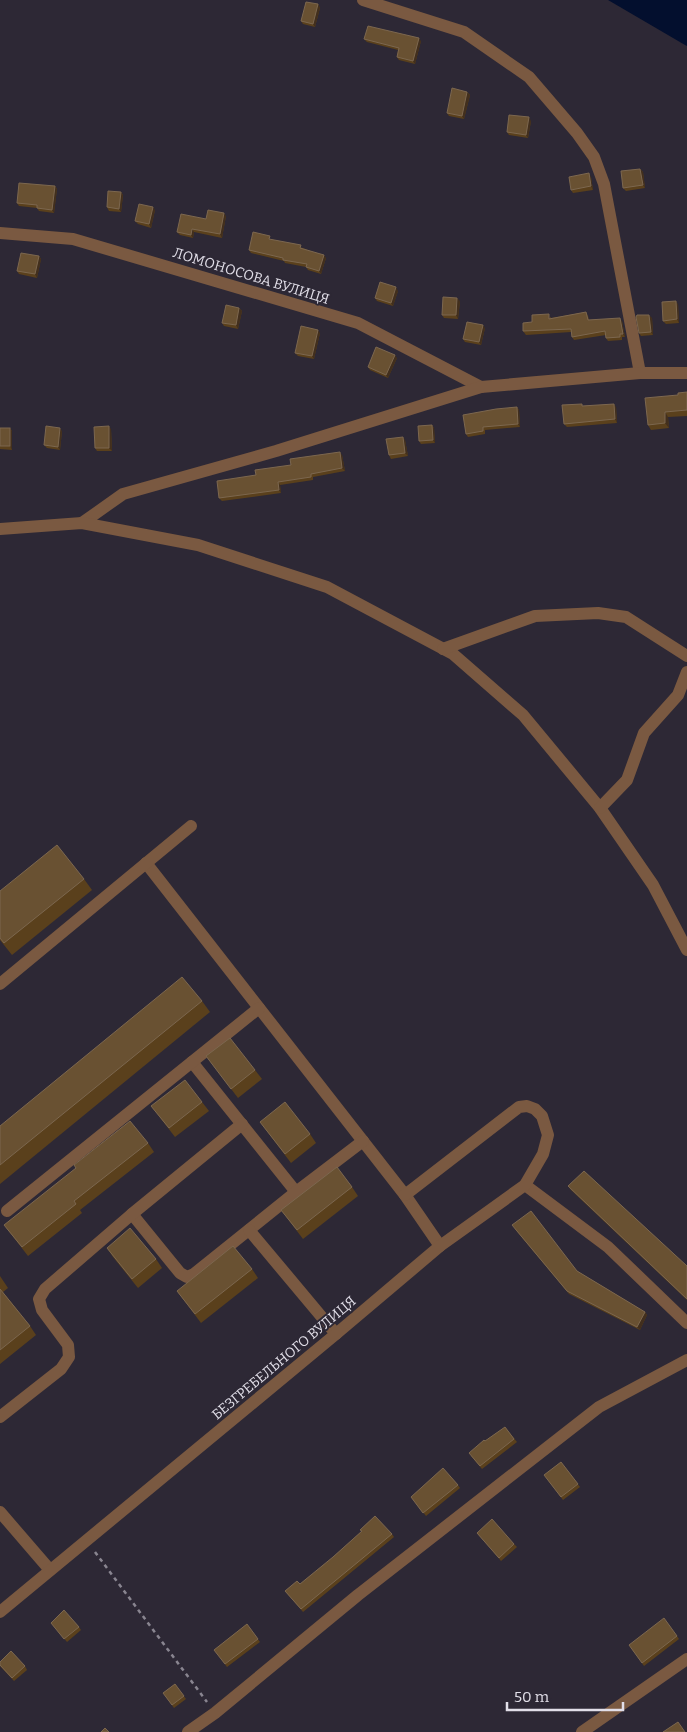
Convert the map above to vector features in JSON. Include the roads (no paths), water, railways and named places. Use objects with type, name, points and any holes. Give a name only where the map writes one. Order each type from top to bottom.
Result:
[{"type":"street","points":[[363,0],[464,32],[529,77],[577,133],[594,157],[604,184],[640,373]]},
{"type":"street","name":"ЛОМОНОСОВА ВУЛИЦЯ","points":[[0,233],[73,239],[358,323],[481,387]]},
{"type":"street","points":[[82,524],[123,494],[276,451],[481,387],[640,373],[687,373]]},
{"type":"street","points":[[0,529],[82,524],[198,545],[327,587],[453,654],[523,715],[600,808],[653,885],[687,950]]},
{"type":"street","points":[[443,649],[535,616],[598,613],[626,617],[687,656]]},
{"type":"street","points":[[600,808],[627,780],[644,733],[678,695],[687,672]]},
{"type":"street","points":[[0,984],[191,826]]},
{"type":"street","points":[[146,863],[405,1195],[440,1246]]},
{"type":"street","points":[[7,1212],[259,1008]]},
{"type":"street","points":[[192,1062],[296,1192]]},
{"type":"street","name":"БЕЗГРЕБЕЛЬНОГО ВУЛИЦЯ","points":[[0,1612],[440,1246],[526,1185],[543,1154],[548,1135],[542,1116],[535,1109],[527,1106],[519,1107],[405,1195]]},
{"type":"street","points":[[0,1417],[61,1369],[69,1357],[68,1346],[42,1310],[39,1299],[45,1289],[132,1214],[242,1124]]},
{"type":"street","points":[[132,1214],[180,1273],[187,1277],[194,1274],[363,1141]]},
{"type":"street","points":[[526,1185],[608,1247],[687,1323]]},
{"type":"street","points":[[249,1230],[336,1334]]},
{"type":"street","points":[[188,1732],[215,1713],[358,1595],[599,1407],[687,1360]]},
{"type":"street","points":[[0,1512],[50,1570]]},
{"type":"street","points":[[582,1732],[687,1659]]},
{"type":"water","points":[[608,0],[687,0],[687,46],[685,45]]}]
